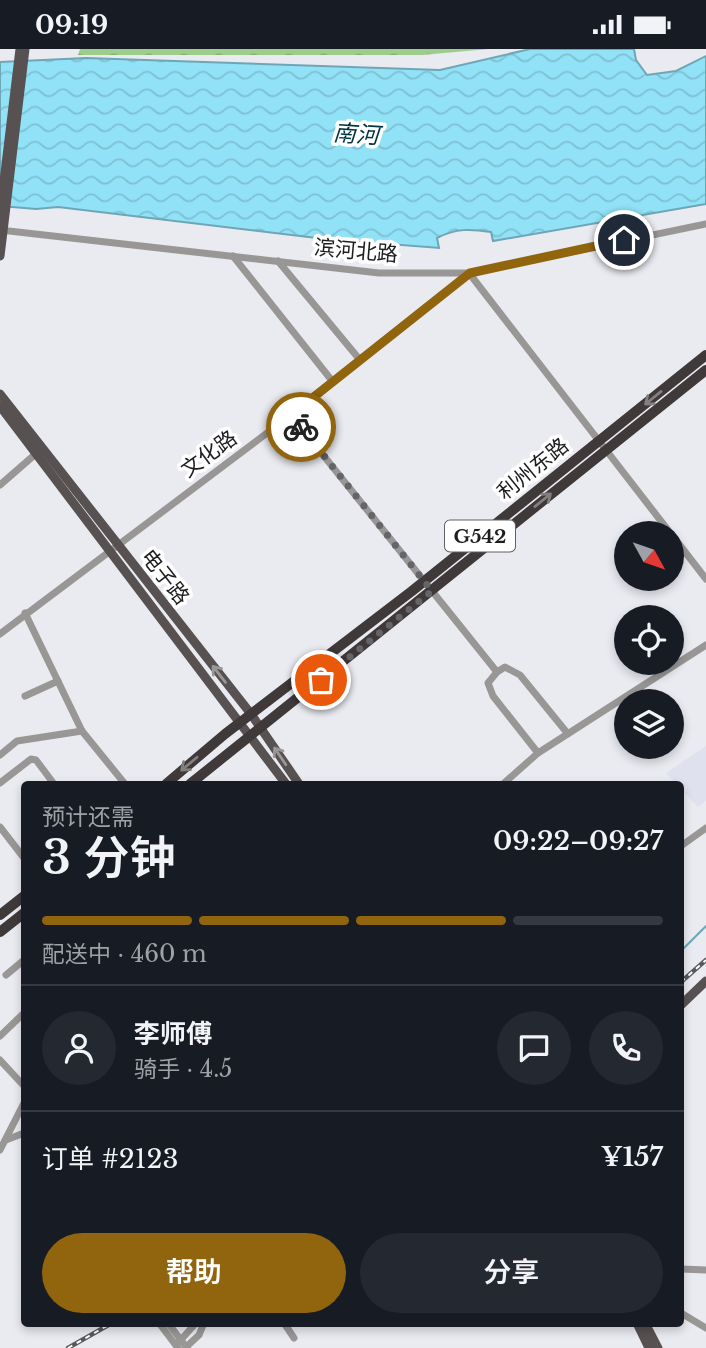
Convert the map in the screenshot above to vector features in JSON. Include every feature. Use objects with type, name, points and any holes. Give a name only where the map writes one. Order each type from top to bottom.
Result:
[{"type":"highway","name":"利州东路","points":[[261,727],[432,591],[706,355]]},
{"type":"highway","name":"利州东路","points":[[251,714],[601,445],[706,370]]},
{"type":"highway","name":"G542","points":[[170,781],[251,714]]},
{"type":"highway","name":"G542","points":[[194,781],[261,727]]},
{"type":"highway","points":[[0,915],[21,898]]},
{"type":"highway","points":[[0,932],[21,915]]},
{"type":"main road","points":[[0,214],[23,49]]},
{"type":"main road","points":[[0,256],[23,49]]},
{"type":"main road","name":"电子路","points":[[0,394],[284,781]]},
{"type":"main road","name":"电子路","points":[[0,406],[40,450]]},
{"type":"main road","name":"电子路","points":[[114,547],[251,714],[297,781]]},
{"type":"main road","points":[[684,1002],[706,981]]},
{"type":"main road","points":[[639,1327],[649,1348]]},
{"type":"main road","points":[[647,1327],[658,1348]]},
{"type":"street","name":"滨河北路","points":[[0,230],[379,273],[470,273],[706,224]]},
{"type":"street","points":[[233,256],[332,382]]},
{"type":"street","points":[[278,261],[360,361]]},
{"type":"street","name":"文化路","points":[[0,634],[291,415],[470,273]]},
{"type":"street","points":[[470,273],[660,521]]},
{"type":"street","points":[[291,415],[497,671]]},
{"type":"street","points":[[0,485],[40,450]]},
{"type":"street","points":[[684,551],[706,579]]},
{"type":"street","points":[[25,614],[82,731],[123,781]]},
{"type":"street","points":[[506,781],[538,753],[706,645]]},
{"type":"street","points":[[538,753],[493,696],[488,683],[497,671],[505,667],[520,675],[568,734]]},
{"type":"street","points":[[25,696],[58,681]]},
{"type":"street","points":[[0,755],[17,741],[82,731]]},
{"type":"street","points":[[0,783],[31,759],[51,781]]},
{"type":"street","points":[[0,827],[21,852]]},
{"type":"street","points":[[684,844],[706,828]]},
{"type":"street","points":[[6,975],[21,962]]},
{"type":"street","points":[[0,1036],[21,1016]]},
{"type":"street","points":[[0,1059],[21,1083]]},
{"type":"street","points":[[0,1150],[21,1109]]},
{"type":"street","points":[[5,1140],[21,1134]]},
{"type":"street","points":[[684,1269],[706,1270]]},
{"type":"street","points":[[684,1316],[706,1328]]},
{"type":"street","points":[[182,1346],[194,1327]]},
{"type":"street","points":[[182,1346],[199,1335],[202,1327]]},
{"type":"street","points":[[287,1327],[294,1338]]},
{"type":"street","points":[[169,1328],[182,1346]]},
{"type":"shaded area","points":[[706,746],[706,801],[698,807],[684,792],[684,781],[673,781],[666,773]]},
{"type":"green space","points":[[80,49],[489,49],[422,55],[78,55]]},
{"type":"water","name":"南河","points":[[530,49],[634,49],[636,60],[647,75],[676,71],[706,56],[706,204],[493,241],[491,232],[457,231],[437,238],[439,248],[325,239],[58,207],[36,209],[0,206],[0,62],[86,58],[440,70]]},
{"type":"waterway","points":[[684,948],[706,926]]},
{"type":"railway","points":[[684,979],[706,960]]},
{"type":"railway","points":[[68,1348],[105,1327]]},
{"type":"way so far","points":[[301,427],[432,591],[321,680]]},
{"type":"route","points":[[301,427],[291,415],[470,273],[624,240]]}]
